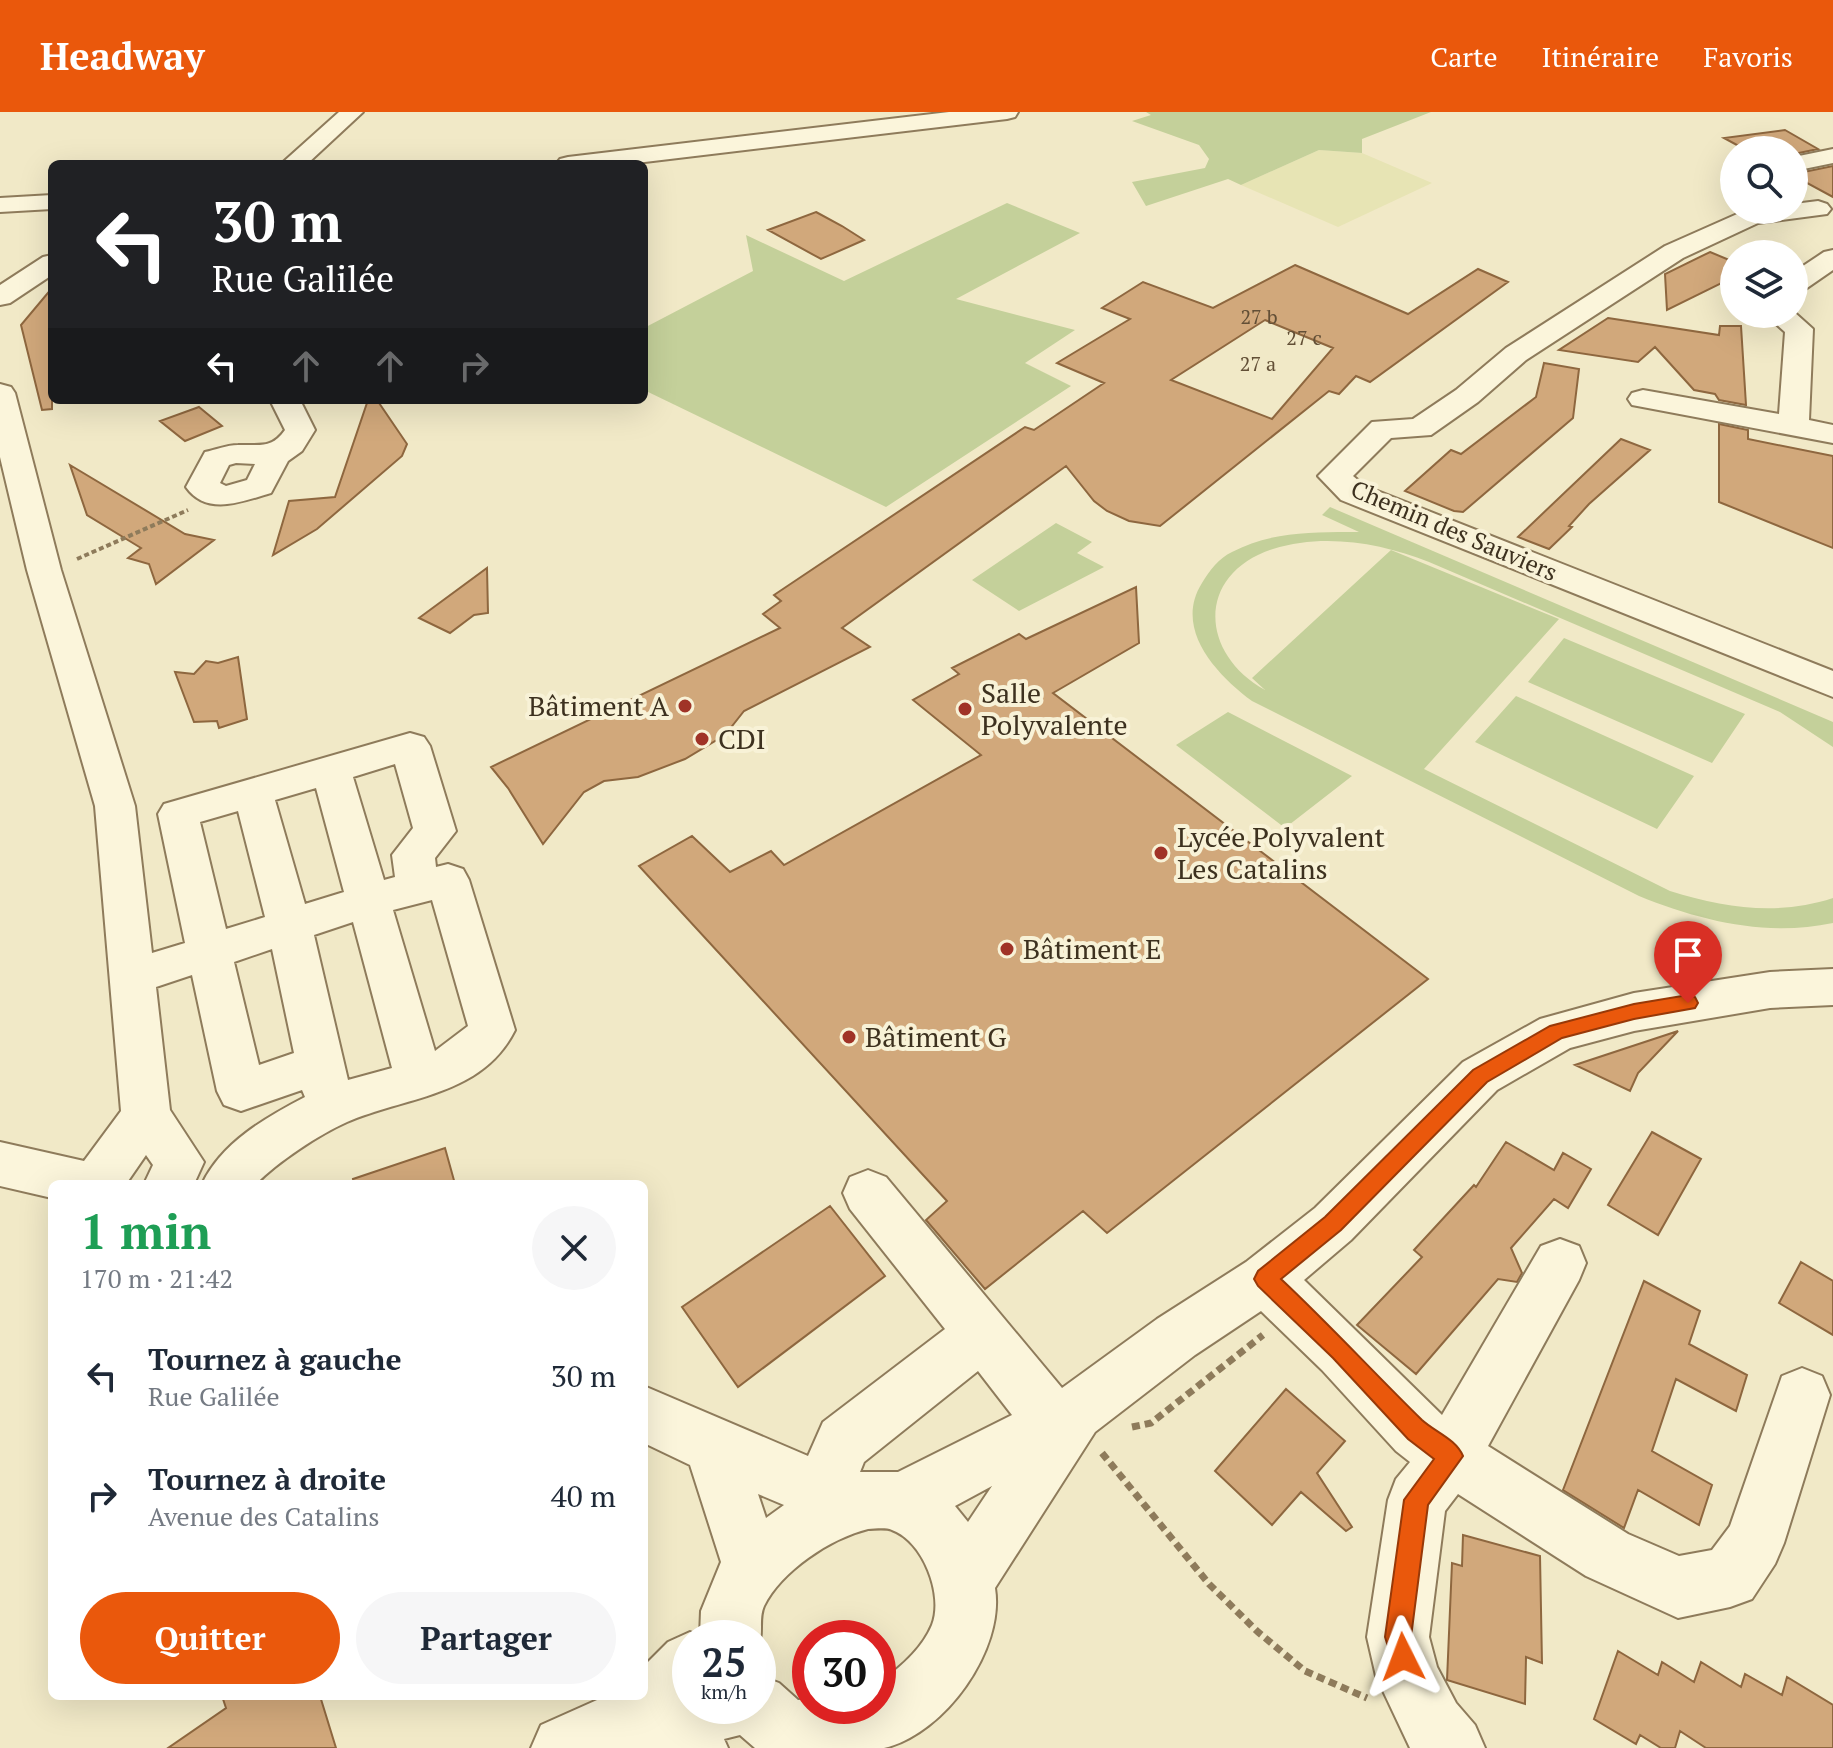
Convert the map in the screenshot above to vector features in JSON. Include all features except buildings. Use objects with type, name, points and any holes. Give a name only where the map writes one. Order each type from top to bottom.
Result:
[{"type":"street","points":[[298,160],[352,112]]},
{"type":"street","points":[[602,160],[1007,112]]},
{"type":"street","points":[[1808,161],[1833,156]]},
{"type":"street","points":[[0,205],[48,202]]},
{"type":"street","name":"Chemin des Sauviers","points":[[1815,210],[1753,216],[1674,252],[1516,354],[1467,396],[1420,428],[1383,429],[1334,476],[1353,493],[1833,685]]},
{"type":"street","points":[[1808,275],[1833,258]]},
{"type":"street","points":[[1,295],[48,266]]},
{"type":"street","points":[[1793,426],[1798,328]]},
{"type":"street","points":[[0,393],[44,570],[115,806],[146,1116],[179,1162],[171,1180]]},
{"type":"street","points":[[1643,399],[1701,407],[1833,434]]},
{"type":"street","points":[[217,494],[223,497],[260,486],[275,456],[291,444],[300,430],[287,404]]},
{"type":"street","points":[[326,1086],[251,940],[178,814],[410,746],[435,831],[413,855],[418,888]]},
{"type":"street","points":[[331,769],[419,1078]]},
{"type":"street","points":[[133,977],[251,940],[370,900],[448,880],[492,1030],[482,1046],[451,1067],[419,1078],[241,1091],[251,940],[253,792]]},
{"type":"street","points":[[963,1583],[1088,1427],[1176,1337],[1270,1306],[1333,1224],[1480,1076],[1557,1032],[1634,1012],[1770,990],[1833,987]]},
{"type":"street","points":[[228,1180],[326,1086]]},
{"type":"street","points":[[100,1180],[146,1116]]},
{"type":"street","points":[[0,1164],[68,1180]]},
{"type":"street","points":[[868,1193],[982,1334],[1088,1427]]},
{"type":"street","points":[[1443,1737],[1408,1676],[1398,1637],[1417,1500],[1451,1456],[1560,1263]]},
{"type":"street","points":[[1270,1306],[1341,1351],[1416,1431],[1451,1456],[1607,1555],[1678,1587],[1730,1577],[1754,1543],[1802,1395]]},
{"type":"street","points":[[859,1499],[843,1442],[982,1334]]},
{"type":"street","points":[[648,1416],[712,1446],[859,1499],[944,1537],[956,1559],[963,1583],[966,1616],[951,1654],[927,1684],[881,1730],[826,1733],[772,1724]]},
{"type":"street","points":[[725,1620],[754,1569],[770,1552],[821,1516],[859,1499],[1088,1427]]},
{"type":"street","points":[[712,1446],[754,1569]]},
{"type":"street","points":[[564,1748],[644,1712],[672,1684]]},
{"type":"street","points":[[644,1712],[672,1715]]},
{"type":"street","points":[[644,1712],[695,1748]]},
{"type":"path","points":[[44,570],[105,549],[217,494]]},
{"type":"path","points":[[1270,1306],[1265,1334],[1151,1423],[1088,1427],[1099,1450],[1209,1584],[1258,1632],[1305,1671],[1443,1737]]},
{"type":"shaded area","points":[[1319,150],[1362,153],[1432,183],[1338,227],[1241,185]]},
{"type":"green space","points":[[1146,112],[1431,112],[1362,139],[1362,153],[1319,150],[1241,185],[1228,179],[1146,206],[1132,182],[1205,168],[1209,159],[1199,145],[1132,121],[1151,115]]},
{"type":"green space","points":[[1007,203],[1080,233],[956,299],[1075,330],[1025,363],[1071,386],[886,507],[648,392],[648,326],[753,271],[746,235],[844,281]]},
{"type":"green space","points":[[1330,507],[1833,722],[1833,747],[1780,712],[1429,562],[1392,550],[1352,542],[1312,542],[1273,549],[1248,561],[1230,576],[1219,595],[1215,615],[1218,636],[1228,656],[1243,674],[1265,690],[1252,678],[1391,550],[1559,619],[1424,769],[1670,891],[1711,902],[1752,908],[1792,907],[1833,898],[1833,923],[1783,928],[1734,924],[1686,913],[1639,896],[1252,701],[1225,678],[1203,650],[1196,634],[1194,600],[1211,570],[1223,558],[1247,545],[1294,534],[1359,532],[1322,515]]},
{"type":"green space","points":[[1056,523],[1092,542],[1077,553],[1104,567],[1019,611],[972,580]]},
{"type":"green space","points":[[1564,638],[1745,714],[1712,763],[1528,682]]},
{"type":"green space","points":[[1516,696],[1694,776],[1657,829],[1475,742]]},
{"type":"green space","points":[[1228,712],[1352,776],[1285,828],[1176,745]]},
{"type":"place","name":"Bâtiment A","points":[[685,706]]},
{"type":"place","name":"Salle Polyvalente","points":[[965,709]]},
{"type":"place","name":"CDI","points":[[702,739]]},
{"type":"place","name":"Lycée Polyvalent Les Catalins","points":[[1161,853]]},
{"type":"place","name":"Bâtiment E","points":[[1007,949]]},
{"type":"place","name":"Bâtiment G","points":[[849,1037]]},
{"type":"route","points":[[1403,1657],[1398,1637],[1417,1500],[1451,1456],[1416,1431],[1341,1351],[1265,1279],[1333,1224],[1480,1076],[1557,1032],[1634,1012],[1688,1003]]}]
